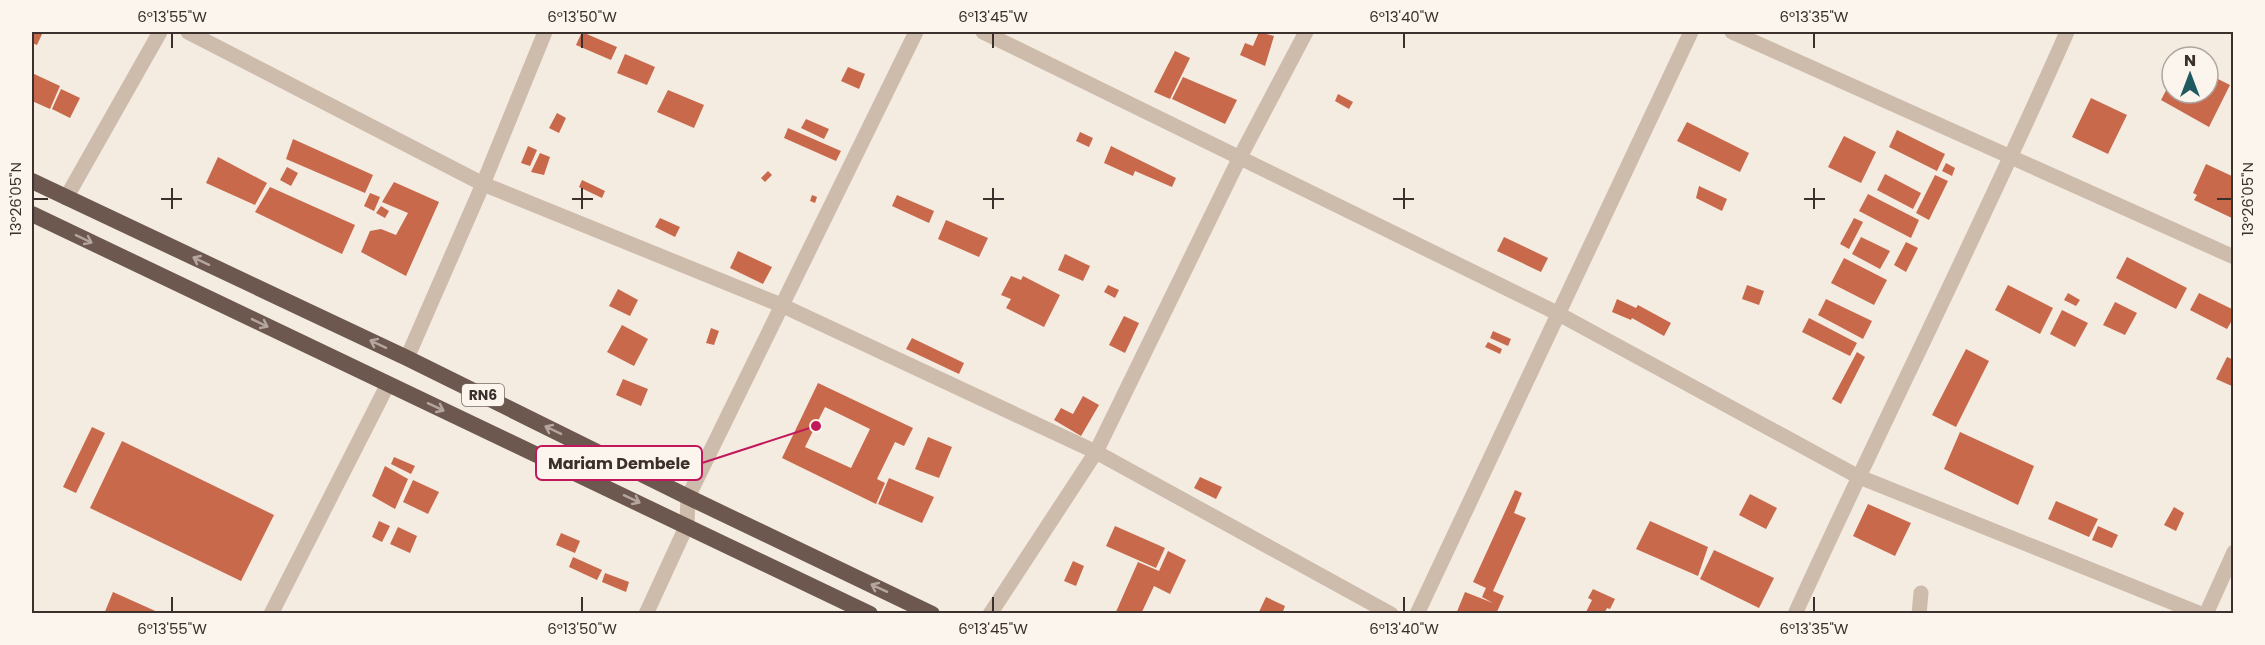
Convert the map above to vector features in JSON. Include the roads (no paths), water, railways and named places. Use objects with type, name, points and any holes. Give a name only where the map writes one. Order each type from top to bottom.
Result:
[{"type":"highway","name":"RN6","points":[[32,181],[407,358],[932,614]]},
{"type":"highway","name":"RN6","points":[[32,214],[870,614]]},
{"type":"street","points":[[66,198],[160,32]]},
{"type":"street","points":[[188,32],[483,184],[781,306],[1096,452],[1391,614]]},
{"type":"street","points":[[407,358],[483,184],[545,32]]},
{"type":"street","points":[[646,614],[687,525],[688,497],[916,32]]},
{"type":"street","points":[[984,32],[1557,313],[1857,476],[2200,614]]},
{"type":"street","points":[[990,614],[1096,452],[1240,158],[1306,32]]},
{"type":"street","points":[[1417,614],[1691,32]]},
{"type":"street","points":[[1732,32],[2234,256]]},
{"type":"street","points":[[1795,614],[1857,476],[2012,158],[2067,32]]},
{"type":"street","points":[[271,614],[388,384]]},
{"type":"street","points":[[2206,614],[2234,552]]},
{"type":"street","points":[[1919,614],[1922,593]]},
{"type":"place","name":"Mariam Dembele","points":[[816,426]]}]
